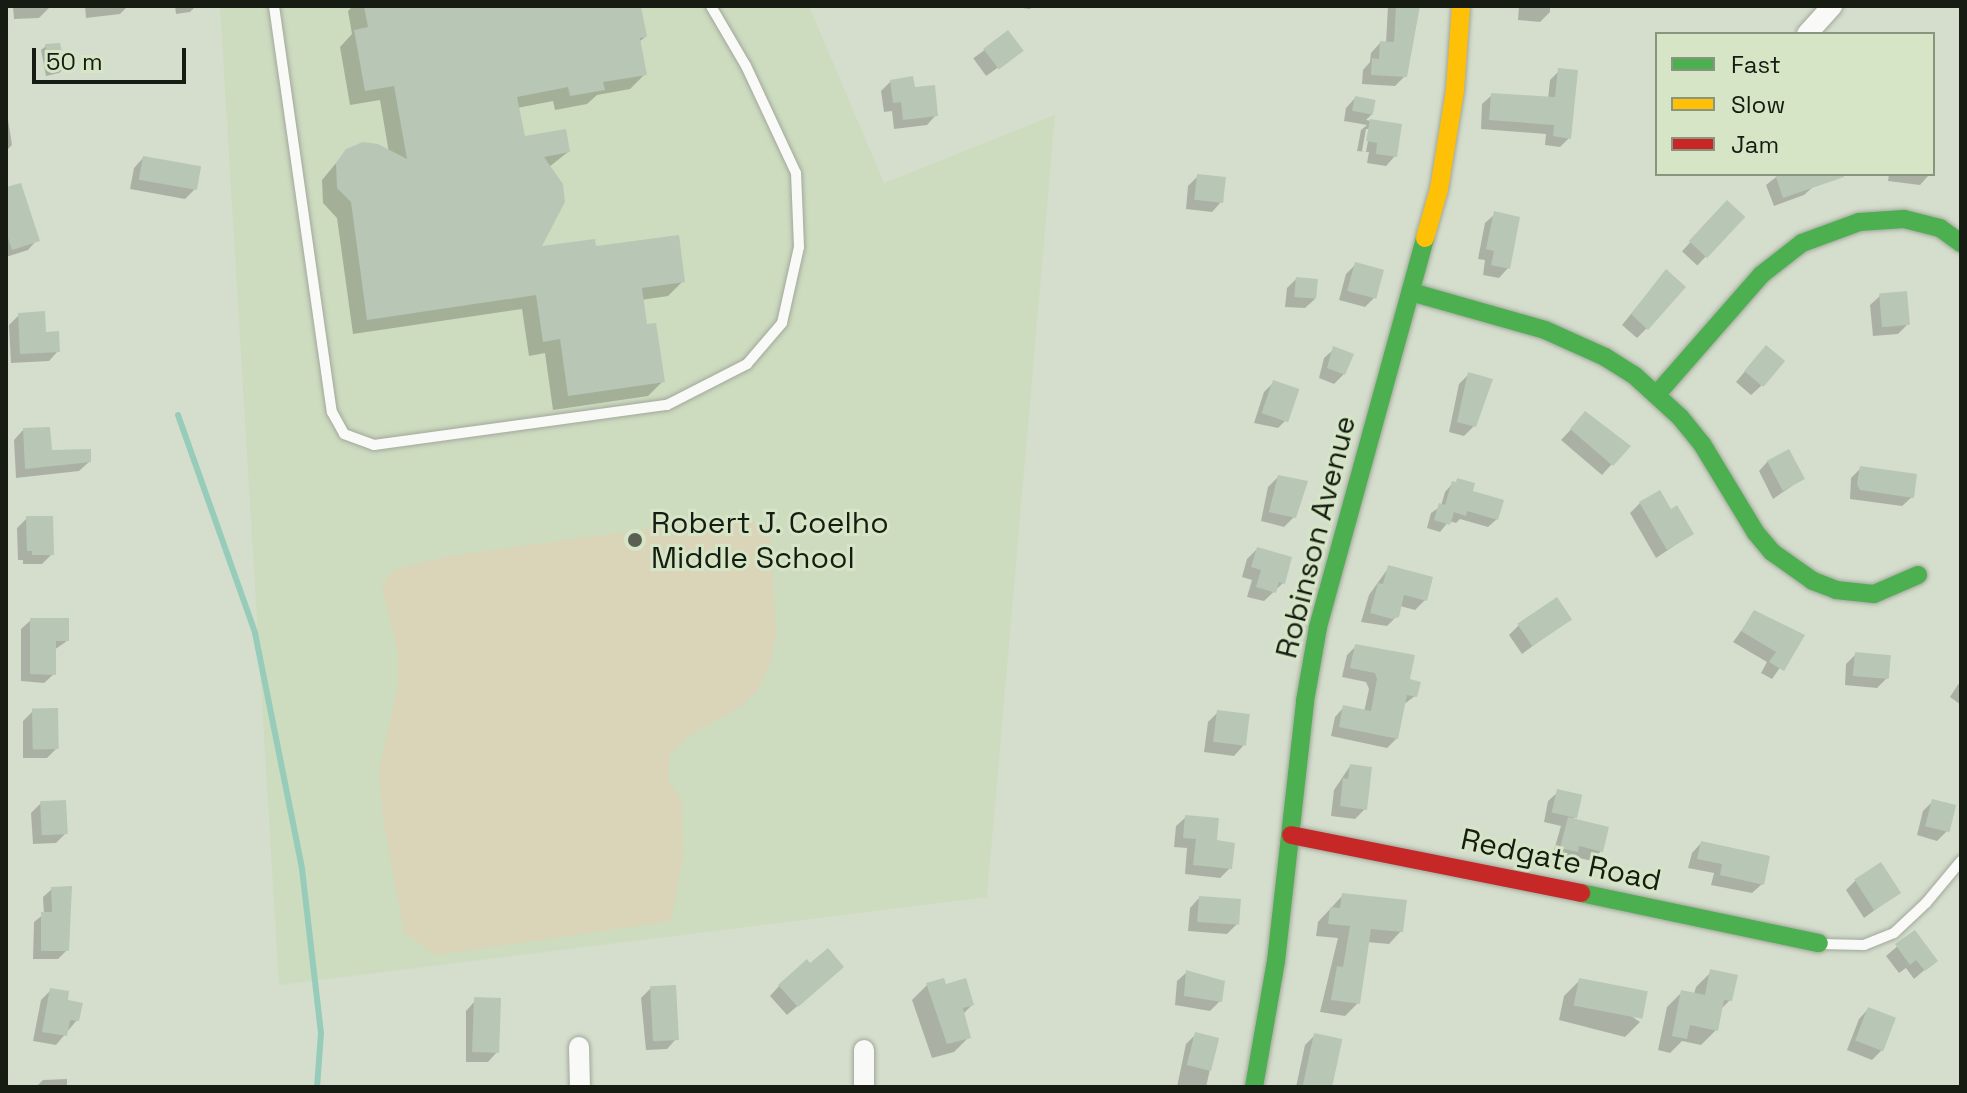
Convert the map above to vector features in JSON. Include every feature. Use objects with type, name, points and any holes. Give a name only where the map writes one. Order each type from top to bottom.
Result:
[{"type":"street","name":"Robinson Avenue","points":[[1254,1087],[1274,975],[1305,701],[1318,627],[1446,160],[1461,6]]},
{"type":"street","points":[[1809,32],[1832,6]]},
{"type":"street","points":[[1657,394],[1761,275],[1802,243],[1840,227],[1881,219],[1924,222],[1961,243]]},
{"type":"street","points":[[1411,292],[1513,320],[1575,342],[1634,375],[1657,394],[1702,444],[1756,533],[1792,569],[1813,581],[1856,595],[1890,590],[1918,575]]},
{"type":"street","name":"Redgate Road","points":[[1291,835],[1465,868],[1819,943]]},
{"type":"street","points":[[579,1047],[580,1087]]},
{"type":"street","points":[[864,1050],[864,1087]]},
{"type":"lane","points":[[274,6],[332,412],[344,434],[374,445],[667,405],[747,364],[782,323],[799,247],[796,173],[746,66],[711,6]]},
{"type":"lane","points":[[1819,943],[1864,945],[1894,933],[1926,903],[1961,861]]},
{"type":"shaded area","name":"Robert J. Coelho Middle School","points":[[220,6],[809,6],[884,183],[1055,115],[987,897],[279,985]]},
{"type":"shaded area","points":[[734,517],[746,518],[770,532],[776,632],[771,661],[758,690],[742,706],[688,736],[669,756],[669,781],[682,802],[683,856],[671,921],[436,955],[404,932],[384,825],[379,771],[398,684],[398,653],[382,586],[395,569],[450,556]]},
{"type":"building","points":[[364,6],[641,6],[647,37],[640,38],[647,75],[603,82],[605,90],[570,96],[568,87],[517,97],[525,136],[566,129],[570,152],[544,157],[563,184],[565,202],[542,246],[595,239],[596,246],[679,235],[685,282],[642,288],[647,324],[656,323],[665,382],[568,396],[560,339],[543,342],[536,295],[367,320],[351,202],[337,188],[336,163],[346,149],[363,142],[378,144],[407,159],[394,86],[365,91],[354,30],[368,27]]},
{"type":"building","points":[[1396,6],[1420,6],[1407,77],[1371,75],[1372,58],[1379,59],[1380,41],[1394,42]]},
{"type":"building","points":[[1008,30],[1024,51],[999,69],[983,49]]},
{"type":"building","points":[[60,43],[66,70],[50,73],[45,44]]},
{"type":"building","points":[[1558,68],[1578,70],[1571,139],[1553,136],[1554,125],[1489,120],[1491,93],[1555,97]]},
{"type":"building","points":[[913,76],[915,87],[935,85],[938,116],[903,120],[901,102],[893,103],[890,80]]},
{"type":"building","points":[[1355,96],[1376,100],[1373,115],[1352,111]]},
{"type":"building","points":[[1370,119],[1402,124],[1397,157],[1376,154],[1377,143],[1366,141]]},
{"type":"building","points":[[143,156],[201,166],[197,190],[139,180]]},
{"type":"building","points":[[1197,174],[1226,177],[1223,203],[1194,200]]},
{"type":"building","points":[[1776,176],[1844,176],[1844,177],[1783,198]]},
{"type":"building","points":[[21,183],[40,241],[12,250],[6,232],[6,187]]},
{"type":"building","points":[[1727,200],[1745,217],[1707,258],[1689,241]]},
{"type":"building","points":[[1494,211],[1520,217],[1510,269],[1491,265],[1494,251],[1486,249]]},
{"type":"building","points":[[1355,262],[1384,270],[1376,299],[1347,291]]},
{"type":"building","points":[[1666,269],[1686,287],[1648,330],[1631,314]]},
{"type":"building","points":[[1296,277],[1318,279],[1316,299],[1294,297]]},
{"type":"building","points":[[1907,291],[1910,325],[1882,327],[1879,293]]},
{"type":"building","points":[[45,311],[46,332],[59,331],[60,352],[20,354],[18,313]]},
{"type":"building","points":[[1766,345],[1785,361],[1763,387],[1744,371]]},
{"type":"building","points":[[1333,346],[1354,354],[1345,375],[1327,368]]},
{"type":"building","points":[[1468,372],[1493,379],[1476,427],[1457,422]]},
{"type":"building","points":[[1273,380],[1299,389],[1288,422],[1262,413]]},
{"type":"building","points":[[1585,411],[1631,446],[1613,466],[1570,429]]},
{"type":"building","points":[[50,427],[52,450],[91,449],[91,462],[25,469],[23,428]]},
{"type":"building","points":[[1789,449],[1805,479],[1783,491],[1767,461]]},
{"type":"building","points":[[1860,466],[1917,474],[1914,498],[1860,490],[1857,484]]},
{"type":"building","points":[[1278,475],[1308,481],[1296,518],[1269,512]]},
{"type":"building","points":[[1457,478],[1475,483],[1473,491],[1504,500],[1498,520],[1467,511],[1466,516],[1454,512],[1450,525],[1434,520],[1439,503],[1445,505],[1452,481],[1456,482]]},
{"type":"building","points":[[1660,490],[1671,509],[1677,505],[1694,534],[1667,550],[1639,502]]},
{"type":"building","points":[[26,516],[53,516],[54,555],[32,555],[32,551],[27,551]]},
{"type":"building","points":[[1257,547],[1292,557],[1285,584],[1279,582],[1276,593],[1256,587],[1261,570],[1251,567]]},
{"type":"building","points":[[1388,565],[1433,577],[1427,601],[1404,595],[1399,617],[1392,619],[1370,613],[1378,583],[1383,584]]},
{"type":"building","points":[[1557,597],[1572,619],[1532,646],[1517,624]]},
{"type":"building","points":[[1754,610],[1805,635],[1784,671],[1769,662],[1776,652],[1741,631]]},
{"type":"building","points":[[30,618],[69,618],[69,641],[56,641],[56,675],[30,674]]},
{"type":"building","points":[[1355,644],[1415,655],[1410,679],[1421,682],[1417,697],[1407,695],[1398,739],[1339,727],[1343,705],[1371,711],[1377,679],[1375,673],[1350,668]]},
{"type":"building","points":[[1855,652],[1891,655],[1889,679],[1853,676]]},
{"type":"building","points":[[32,708],[58,708],[59,749],[33,749]]},
{"type":"building","points":[[1217,710],[1250,714],[1246,746],[1213,742]]},
{"type":"building","points":[[1350,764],[1372,767],[1367,810],[1340,806],[1343,778],[1348,779]]},
{"type":"building","points":[[1557,789],[1582,795],[1577,818],[1552,812]]},
{"type":"building","points":[[1932,799],[1956,805],[1949,832],[1925,826]]},
{"type":"building","points":[[66,800],[68,834],[42,835],[40,801]]},
{"type":"building","points":[[1185,815],[1219,818],[1217,840],[1235,843],[1232,869],[1193,865],[1196,839],[1183,838]]},
{"type":"building","points":[[1568,817],[1609,827],[1603,852],[1579,846],[1578,852],[1560,848]]},
{"type":"building","points":[[1701,841],[1770,856],[1764,885],[1720,875],[1722,864],[1697,859]]},
{"type":"building","points":[[1881,862],[1901,893],[1874,910],[1854,879]]},
{"type":"building","points":[[72,886],[69,951],[41,951],[41,912],[52,912],[51,887]]},
{"type":"building","points":[[1342,893],[1407,900],[1403,932],[1371,929],[1360,1004],[1331,1000],[1337,966],[1343,967],[1350,926],[1328,924],[1330,907],[1340,908]]},
{"type":"building","points":[[1199,896],[1241,899],[1239,925],[1197,922]]},
{"type":"building","points":[[1915,930],[1938,961],[1925,971],[1916,960],[1910,965],[1895,944]]},
{"type":"building","points":[[828,948],[844,967],[798,1007],[778,985],[807,959],[810,963]]},
{"type":"building","points":[[1710,969],[1738,975],[1732,1001],[1724,1000],[1718,1031],[1690,1025],[1687,1039],[1672,1036],[1681,990],[1705,995]]},
{"type":"building","points":[[1186,970],[1225,981],[1222,1002],[1184,996]]},
{"type":"building","points":[[944,978],[946,984],[966,978],[974,1005],[963,1008],[971,1038],[947,1044],[926,983]]},
{"type":"building","points":[[1579,978],[1648,991],[1642,1019],[1574,1005]]},
{"type":"building","points":[[676,985],[679,1040],[653,1041],[650,986]]},
{"type":"building","points":[[50,988],[69,991],[68,1000],[83,1003],[79,1021],[70,1020],[67,1036],[42,1032]]},
{"type":"building","points":[[474,997],[501,998],[499,1053],[472,1052]]},
{"type":"building","points":[[1868,1007],[1896,1018],[1883,1051],[1855,1041]]},
{"type":"building","points":[[1195,1032],[1219,1038],[1211,1071],[1187,1065]]},
{"type":"building","points":[[1314,1033],[1342,1039],[1332,1087],[1303,1087]]},
{"type":"waterway","points":[[178,415],[255,633],[302,869],[321,1033],[317,1087]]},
{"type":"traffic: fast","points":[[1657,394],[1761,275],[1802,243],[1859,222],[1904,219],[1940,228],[1961,243]]},
{"type":"traffic: fast","points":[[1254,1087],[1276,961],[1305,701],[1318,627],[1425,238]]},
{"type":"traffic: fast","points":[[1411,292],[1545,330],[1605,357],[1634,375],[1680,417],[1702,444],[1756,533],[1772,552],[1813,581],[1836,590],[1874,594],[1918,575]]},
{"type":"traffic: fast","points":[[1581,893],[1819,943]]},
{"type":"traffic: slow","points":[[1425,238],[1439,189],[1455,90],[1461,6]]},
{"type":"traffic: jam","points":[[1291,835],[1581,893]]},
{"type":"place","name":"Robert J. Coelho Middle School","points":[[635,540]]}]
